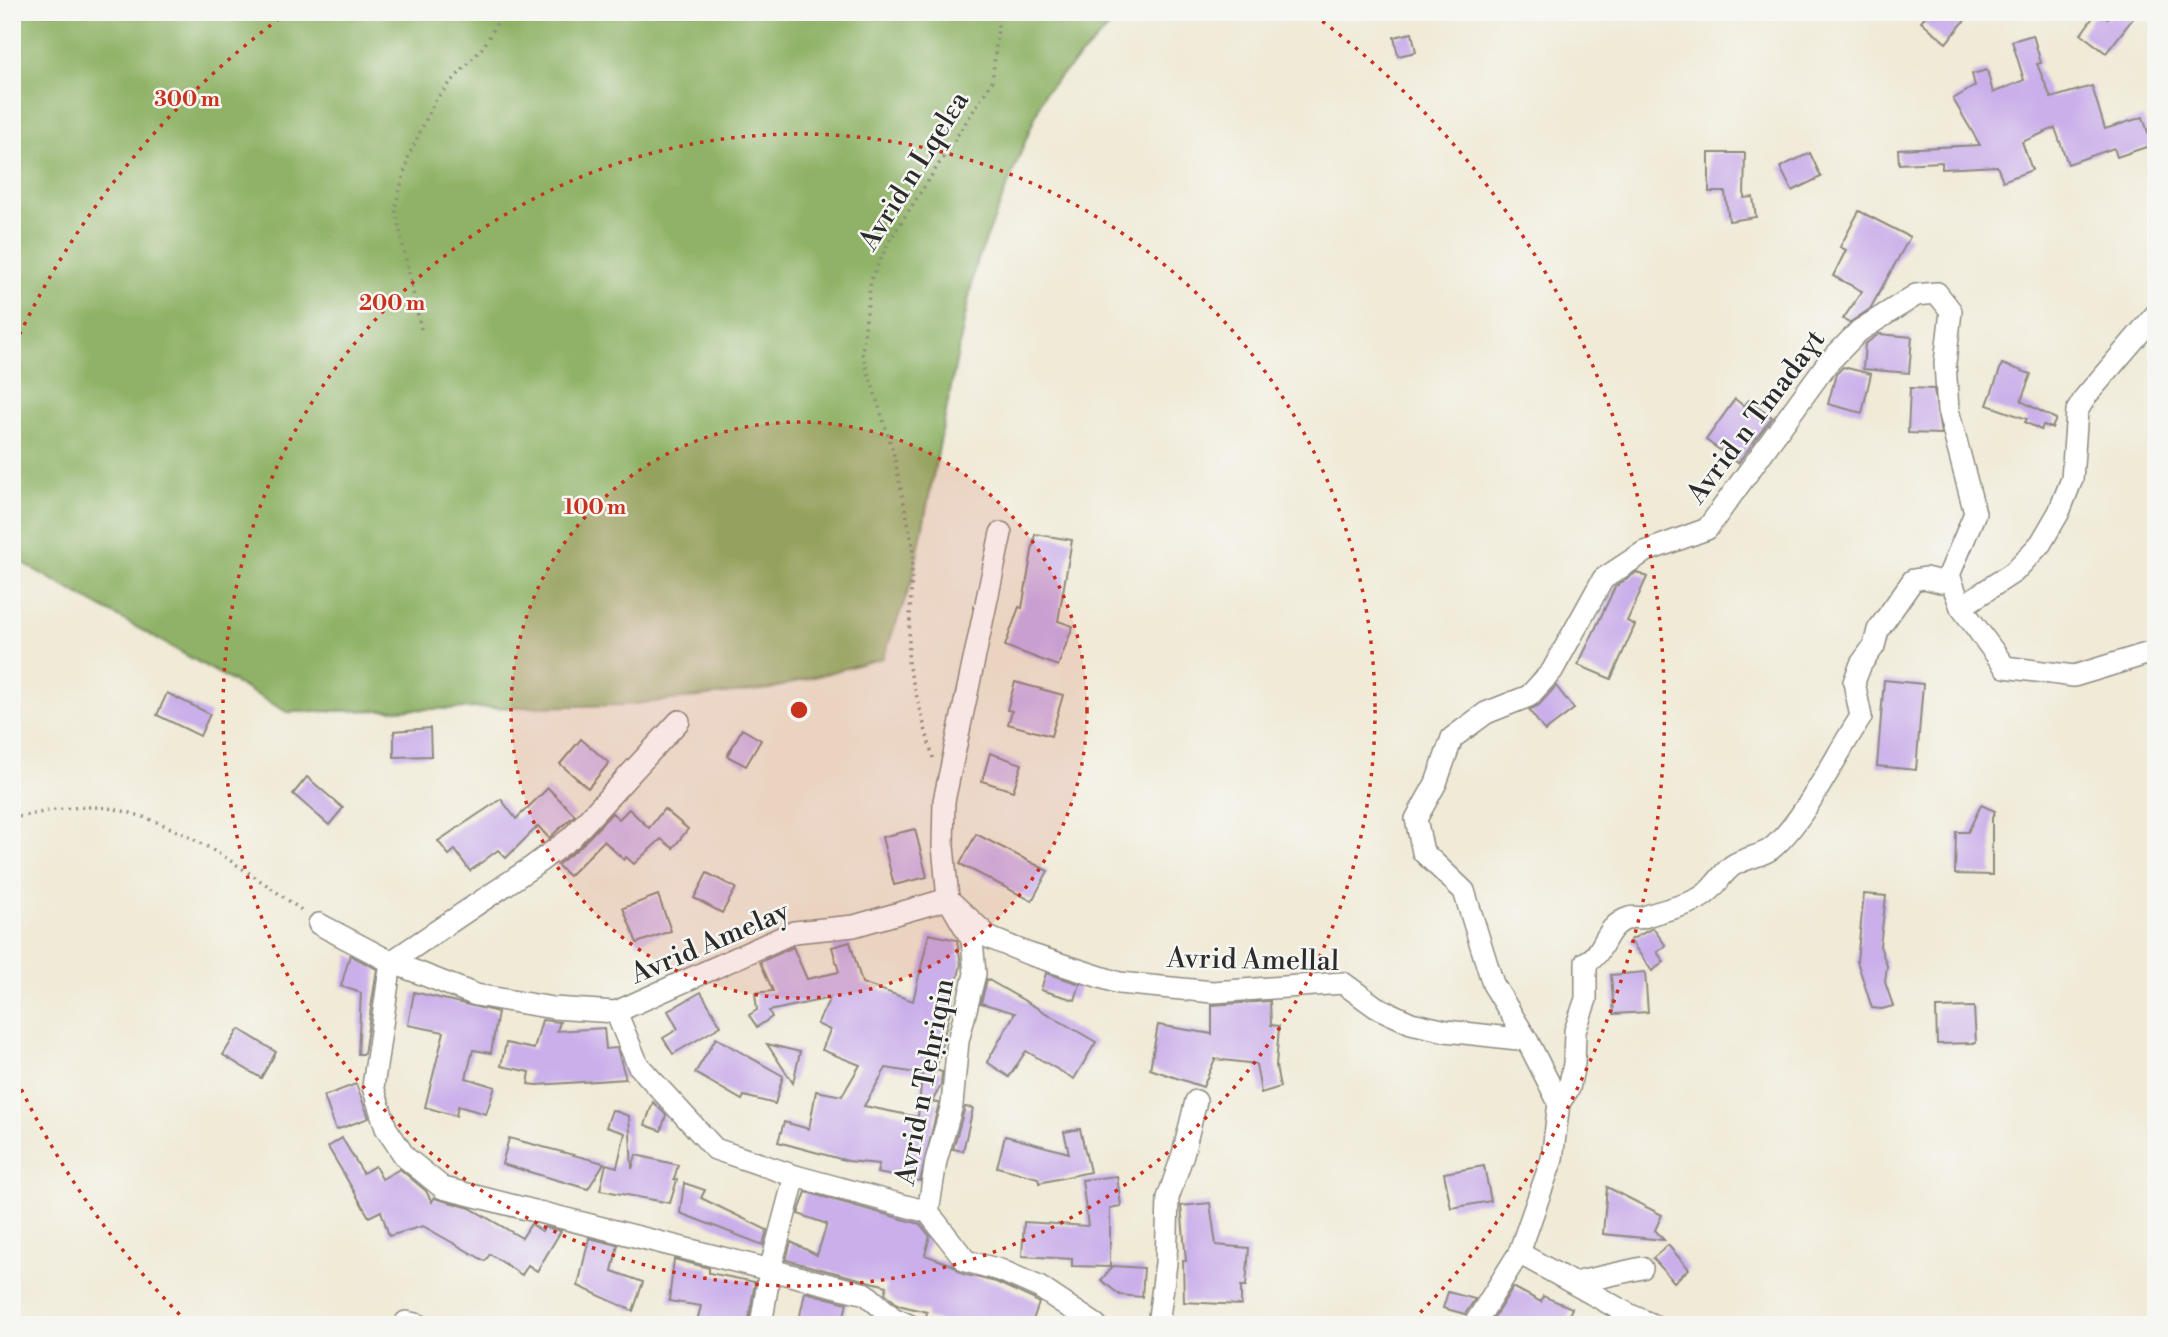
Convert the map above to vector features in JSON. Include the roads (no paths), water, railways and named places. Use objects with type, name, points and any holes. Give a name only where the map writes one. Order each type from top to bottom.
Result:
[{"type":"street","name":"Avrid n Tmadaɣt","points":[[1559,1103],[1527,1040],[1493,984],[1464,891],[1423,852],[1416,819],[1436,783],[1452,738],[1486,713],[1529,696],[1552,671],[1603,579],[1644,552],[1707,529],[1826,365],[1859,331],[1916,295],[1937,293],[1951,311],[1945,363],[1948,410],[1975,513],[1949,575]]},
{"type":"street","points":[[1961,607],[2014,572],[2041,543],[2059,512],[2071,479],[2077,411],[2086,396],[2156,314]]},
{"type":"street","name":"Avrid n Teḥṛiqin","points":[[1001,533],[944,801],[943,846],[948,899],[972,940],[975,974],[958,1041],[952,1105],[936,1161],[928,1212],[942,1234],[966,1262],[1000,1270],[1039,1287],[1096,1325]]},
{"type":"street","points":[[1484,1320],[1519,1254],[1552,1159],[1559,1103],[1569,1088],[1576,1031],[1586,999],[1586,962],[1593,960],[1611,928],[1630,917],[1642,919],[1656,910],[1668,911],[1698,899],[1710,892],[1735,864],[1770,849],[1807,804],[1861,717],[1854,682],[1878,630],[1913,580],[1925,578],[1941,582],[1949,575],[1961,607],[2005,667],[2074,676],[2156,651]]},
{"type":"street","points":[[679,721],[571,838],[391,962],[373,1087],[386,1128],[405,1157],[443,1188],[866,1294],[893,1318],[909,1325]]},
{"type":"street","name":"Avrid Amellal","points":[[948,899],[990,937],[1028,954],[1119,983],[1213,992],[1343,983],[1376,1007],[1411,1023],[1446,1031],[1527,1040]]},
{"type":"street","name":"Avrid Amelay","points":[[616,1012],[794,932],[854,926],[948,899]]},
{"type":"street","points":[[319,924],[391,962],[476,995],[553,1008],[616,1012]]},
{"type":"street","name":"Avrid n Teḥṛiqin","points":[[616,1012],[638,1065],[715,1149],[795,1176],[928,1212]]},
{"type":"street","points":[[1158,1325],[1166,1263],[1168,1198],[1184,1154],[1196,1101]]},
{"type":"street","points":[[761,1325],[770,1270],[795,1176]]},
{"type":"street","points":[[1519,1254],[1653,1325]]},
{"type":"street","points":[[1574,1283],[1642,1268]]}]
